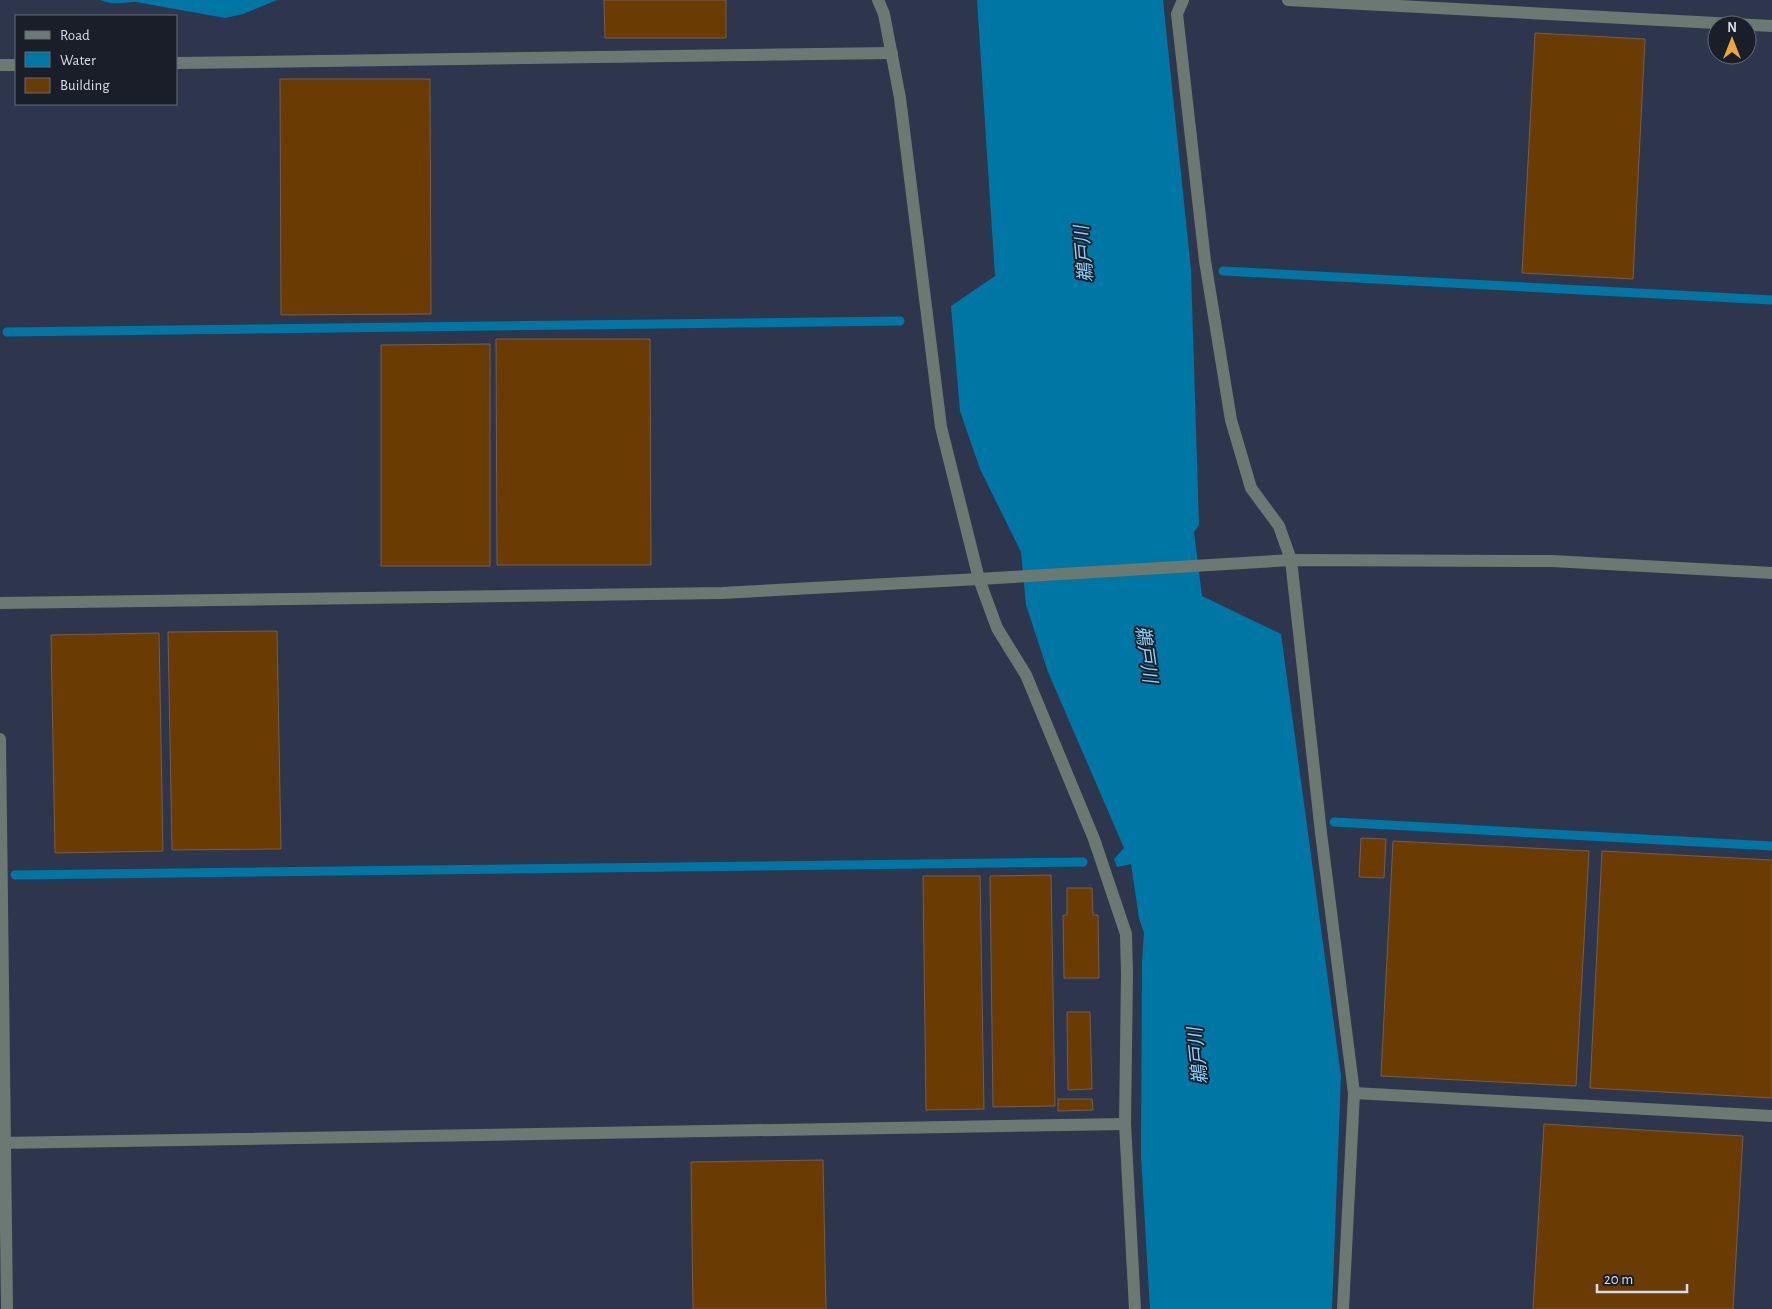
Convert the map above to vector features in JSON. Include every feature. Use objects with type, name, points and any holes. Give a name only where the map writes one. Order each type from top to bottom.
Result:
[{"type":"street","points":[[878,0],[884,14],[900,98],[941,428],[979,579],[996,628],[1030,684],[1094,840],[1126,934],[1125,1124],[1135,1309]]},
{"type":"street","points":[[1183,0],[1177,14],[1205,261],[1231,420],[1251,488],[1279,526],[1291,560],[1321,833],[1354,1093],[1343,1309]]},
{"type":"street","points":[[1288,0],[1772,26]]},
{"type":"street","points":[[178,63],[892,53]]},
{"type":"street","points":[[0,65],[15,65]]},
{"type":"street","points":[[0,603],[722,593],[1291,560],[1552,561],[1772,572]]},
{"type":"street","points":[[0,740],[3,1143],[8,1309]]},
{"type":"street","points":[[1354,1093],[1772,1116]]},
{"type":"street","points":[[3,1143],[1125,1124]]},
{"type":"water","points":[[100,0],[277,0],[243,14],[225,18],[136,2],[114,3]]},
{"type":"water","name":"鵜戸川","points":[[977,0],[1163,0],[1191,270],[1199,525],[1194,532],[1202,596],[1281,634],[1341,1076],[1332,1309],[1150,1309],[1141,1157],[1142,962],[1144,933],[1139,918],[1131,864],[1117,867],[1114,859],[1124,848],[1048,672],[1026,605],[1021,552],[980,469],[960,411],[951,306],[995,276]]},
{"type":"building","points":[[604,0],[726,0],[726,38],[605,38]]},
{"type":"building","points":[[1535,33],[1645,39],[1633,279],[1522,273]]},
{"type":"building","points":[[280,79],[430,79],[431,314],[281,315]]},
{"type":"building","points":[[496,339],[650,339],[651,565],[497,565]]},
{"type":"building","points":[[490,344],[490,566],[381,566],[381,345]]},
{"type":"building","points":[[277,631],[281,849],[172,850],[168,632]]},
{"type":"building","points":[[159,633],[163,851],[55,853],[51,635]]},
{"type":"building","points":[[1361,838],[1386,839],[1384,878],[1359,877]]},
{"type":"building","points":[[1393,841],[1589,851],[1576,1086],[1381,1076]]},
{"type":"building","points":[[1602,851],[1772,860],[1772,1098],[1590,1088]]},
{"type":"building","points":[[1051,875],[1055,1106],[993,1107],[990,876]]},
{"type":"building","points":[[923,876],[980,876],[984,1109],[926,1110]]},
{"type":"building","points":[[1067,888],[1092,888],[1093,915],[1098,915],[1099,978],[1064,978],[1063,915],[1067,915]]},
{"type":"building","points":[[1067,1012],[1090,1012],[1092,1089],[1068,1090]]},
{"type":"building","points":[[1058,1099],[1092,1099],[1093,1110],[1058,1111]]},
{"type":"building","points":[[1544,1124],[1743,1136],[1733,1309],[1533,1309]]},
{"type":"building","points":[[823,1160],[826,1309],[693,1309],[691,1162]]},
{"type":"waterway","points":[[1223,271],[1772,300]]},
{"type":"waterway","points":[[7,332],[900,321]]},
{"type":"waterway","points":[[1334,822],[1772,846]]},
{"type":"waterway","points":[[15,875],[1083,862]]}]
